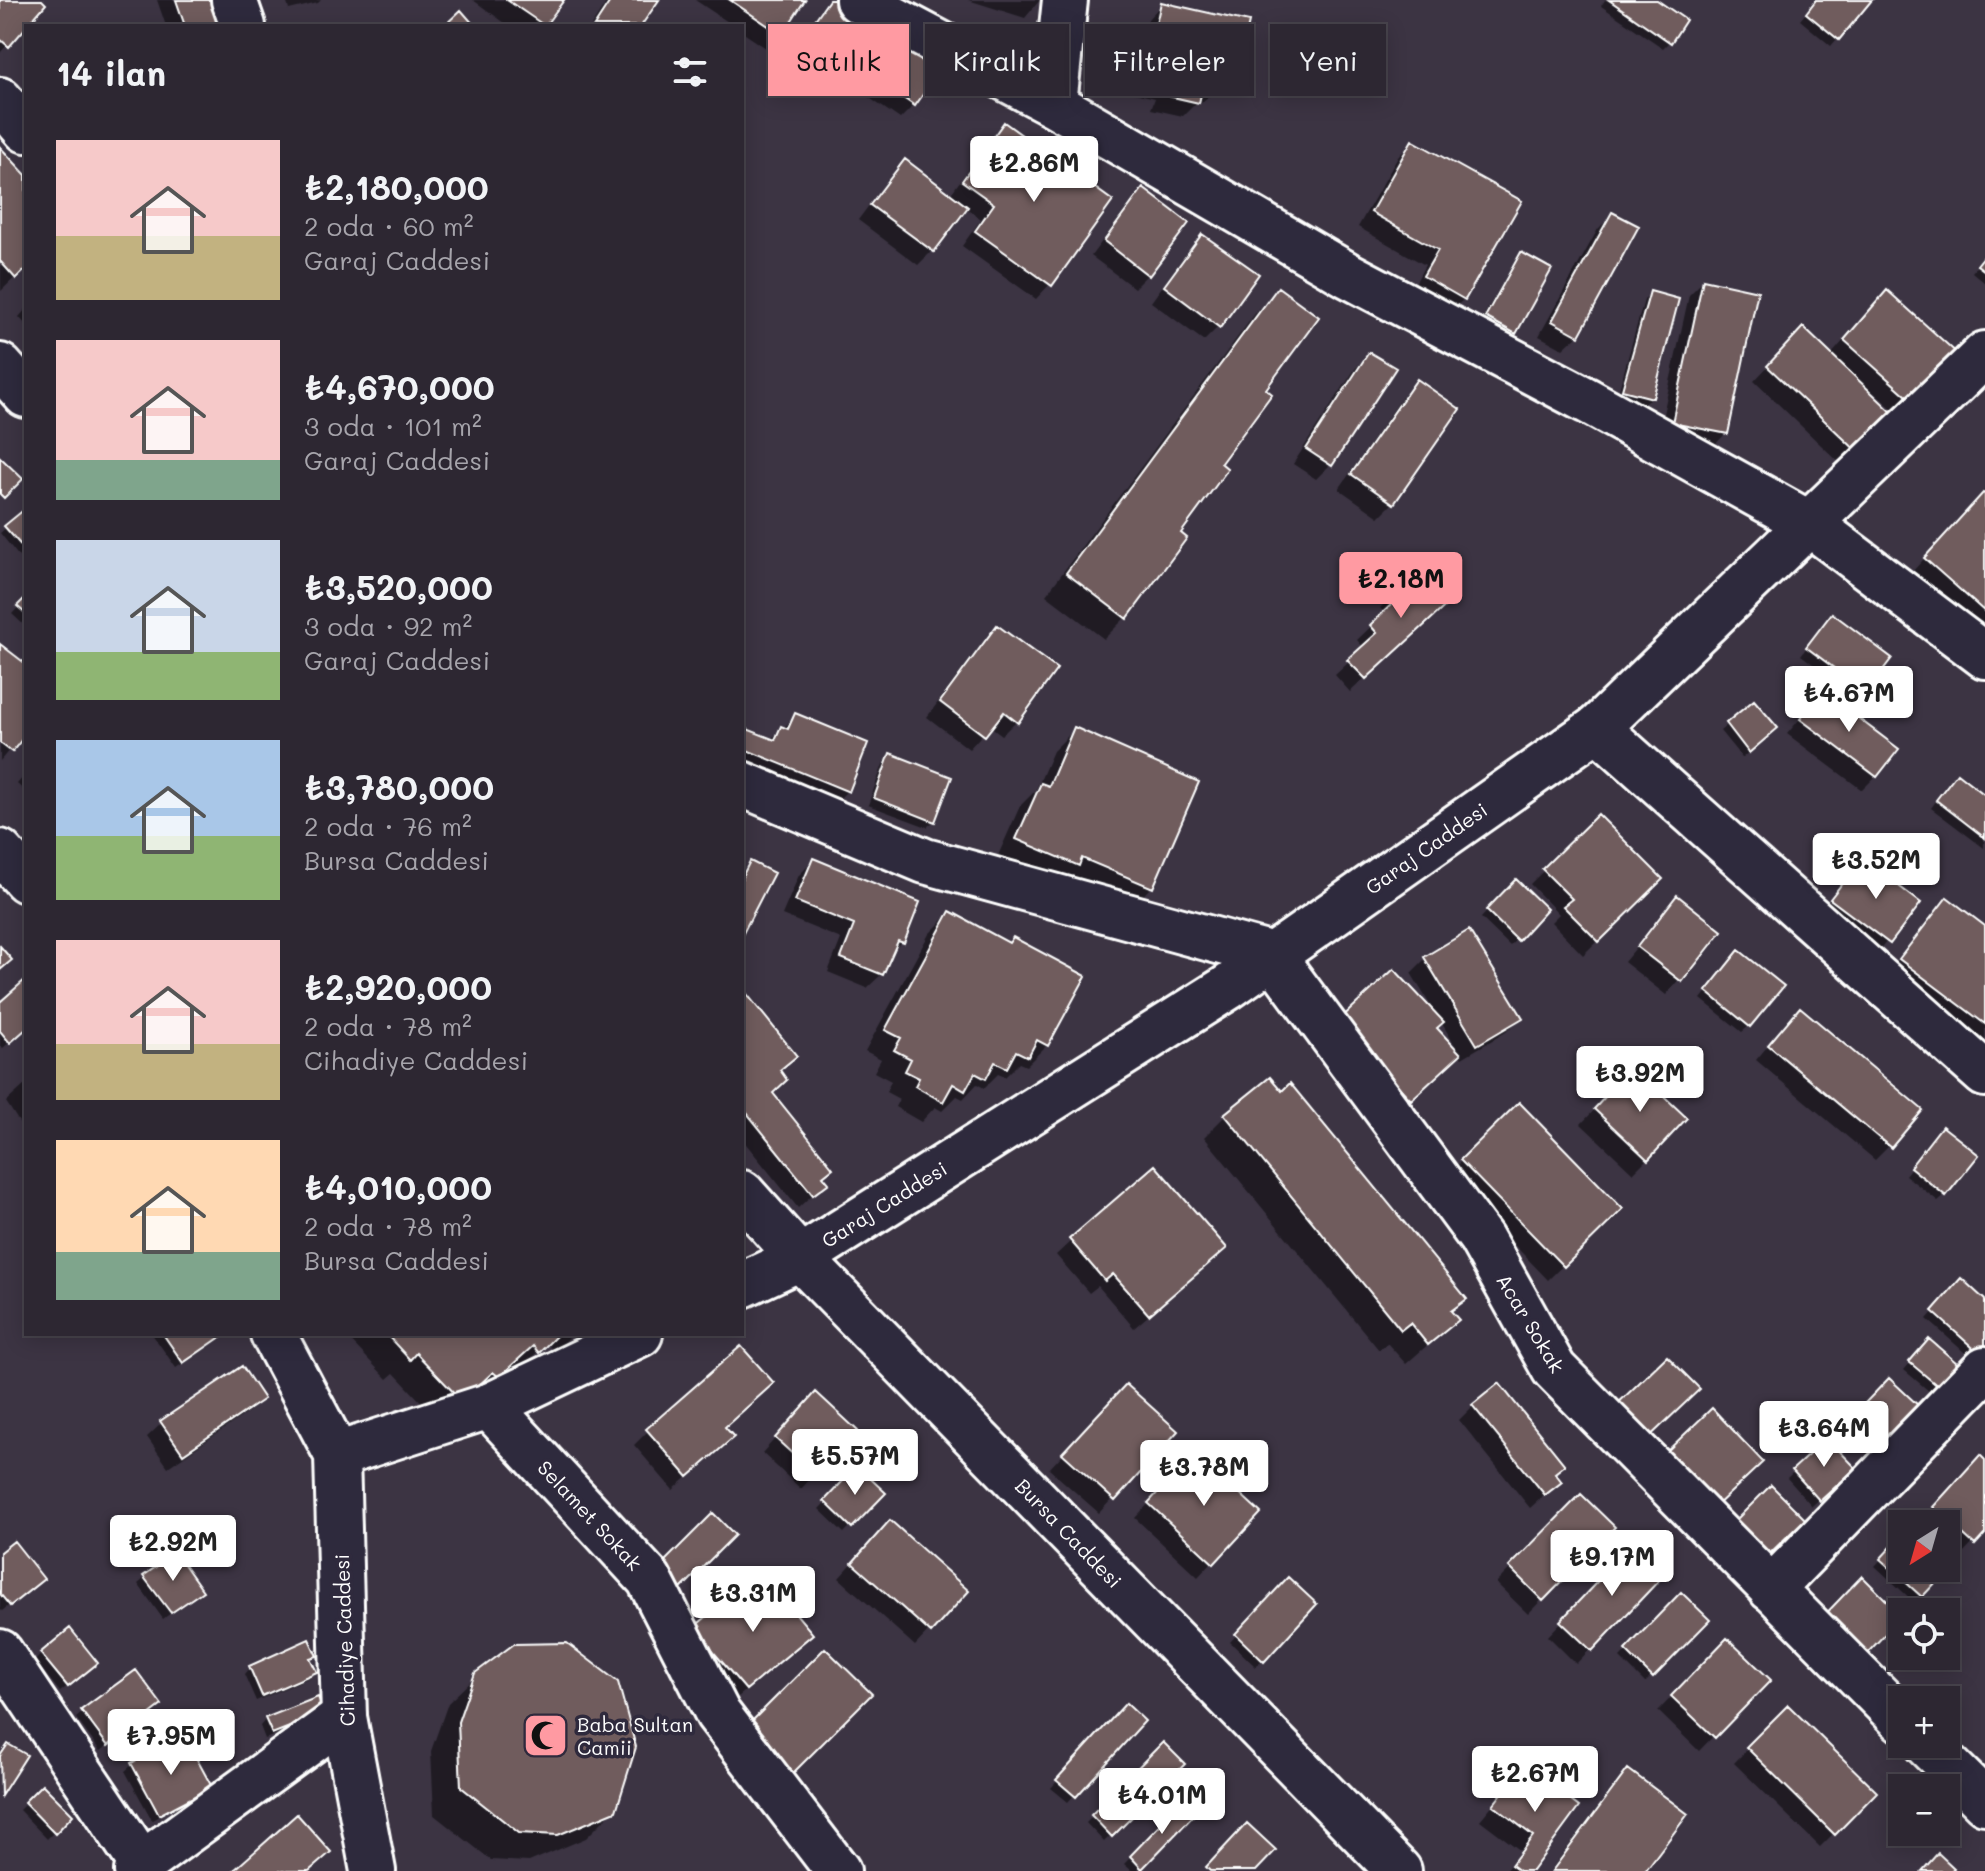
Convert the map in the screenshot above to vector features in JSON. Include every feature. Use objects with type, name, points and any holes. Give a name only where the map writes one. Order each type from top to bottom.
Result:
[{"type":"street","points":[[234,0],[242,24]]},
{"type":"street","points":[[858,0],[1054,104],[1348,275],[1588,401],[1810,524],[1985,656]]},
{"type":"street","points":[[1054,104],[1065,0]]},
{"type":"street","points":[[0,100],[24,128]]},
{"type":"street","name":"Garaj Caddesi","points":[[744,1284],[800,1258],[1214,996],[1597,728],[1985,354]]},
{"type":"street","points":[[0,366],[24,393]]},
{"type":"street","points":[[1597,728],[1985,1074]]},
{"type":"street","points":[[744,785],[925,861],[1273,956]]},
{"type":"street","points":[[0,852],[24,878]]},
{"type":"street","name":"Acar Sokak","points":[[1273,956],[1481,1238],[1554,1369],[1888,1706]]},
{"type":"street","name":"Bursa Caddesi","points":[[744,1195],[800,1258],[1399,1871]]},
{"type":"street","points":[[274,1336],[337,1455],[489,1406],[636,1336]]},
{"type":"street","points":[[1771,1589],[1985,1369]]},
{"type":"street","name":"Selamet Sokak","points":[[489,1406],[649,1579],[718,1714],[838,1871]]},
{"type":"street","name":"Cihadiye Caddesi","points":[[337,1455],[344,1717],[373,1871]]},
{"type":"street","points":[[0,1652],[139,1868],[344,1717]]},
{"type":"street","points":[[1940,1758],[1985,1802]]},
{"type":"building","points":[[0,0],[42,0],[46,4],[29,24],[24,24],[24,30],[9,47],[0,39]]},
{"type":"building","points":[[176,0],[227,0],[235,24],[184,24]]},
{"type":"building","points":[[507,0],[564,0],[546,24]]},
{"type":"building","points":[[611,0],[659,0],[642,24],[595,24]]},
{"type":"building","points":[[730,0],[805,0],[789,24],[768,26]]},
{"type":"building","points":[[829,0],[846,0],[881,24],[812,24]]},
{"type":"building","points":[[1609,0],[1657,0],[1686,20],[1671,43]]},
{"type":"building","points":[[1816,0],[1872,0],[1839,40],[1806,13]]},
{"type":"building","points":[[1161,2],[1249,22],[1249,24],[1156,24]]},
{"type":"building","points":[[461,10],[473,24],[446,24]]},
{"type":"building","points":[[909,43],[925,54],[925,92],[915,106],[901,96],[909,96]]},
{"type":"building","points":[[1168,96],[1201,96],[1199,103]]},
{"type":"building","points":[[1004,122],[1113,201],[1052,286],[975,231],[994,204],[962,181]]},
{"type":"building","points":[[1412,140],[1522,201],[1465,300],[1423,276],[1438,250],[1371,212]]},
{"type":"building","points":[[0,147],[24,173],[24,271],[16,279],[0,261]]},
{"type":"building","points":[[905,159],[968,207],[934,252],[870,205]]},
{"type":"building","points":[[1143,188],[1189,223],[1149,276],[1104,241]]},
{"type":"building","points":[[1612,212],[1639,226],[1579,336],[1552,321]]},
{"type":"building","points":[[1202,234],[1259,274],[1220,328],[1164,286]]},
{"type":"building","points":[[1521,252],[1552,269],[1516,334],[1485,317]]},
{"type":"building","points":[[1985,255],[1985,271],[1977,265]]},
{"type":"building","points":[[1703,279],[1758,291],[1728,434],[1672,423]]},
{"type":"building","points":[[1278,287],[1319,317],[1266,389],[1272,394],[1221,463],[1228,469],[1181,533],[1187,538],[1127,619],[1066,573]]},
{"type":"building","points":[[1887,290],[1959,355],[1916,404],[1844,340]]},
{"type":"building","points":[[1650,291],[1679,299],[1653,398],[1622,390]]},
{"type":"building","points":[[1803,327],[1898,418],[1862,456],[1767,366]]},
{"type":"building","points":[[1369,352],[1396,368],[1332,466],[1306,449]]},
{"type":"building","points":[[1417,379],[1460,409],[1394,504],[1351,474]]},
{"type":"building","points":[[0,457],[23,479],[4,498],[0,494]]},
{"type":"building","points":[[1985,494],[1985,612],[1924,558]]},
{"type":"building","points":[[24,510],[24,549],[4,526]]},
{"type":"building","points":[[1421,565],[1453,599],[1366,679],[1347,660],[1377,633],[1370,625],[1398,598],[1392,592]]},
{"type":"building","points":[[24,599],[24,612],[17,606]]},
{"type":"building","points":[[1832,613],[1892,658],[1866,692],[1806,647]]},
{"type":"building","points":[[997,625],[1057,669],[1018,723],[1004,712],[985,736],[940,702]]},
{"type":"building","points":[[0,644],[24,662],[24,737],[12,752],[0,743]]},
{"type":"building","points":[[1821,690],[1899,749],[1877,777],[1800,719]]},
{"type":"building","points":[[1754,700],[1778,728],[1749,753],[1726,723]]},
{"type":"building","points":[[795,713],[868,743],[849,792],[744,749],[744,728],[775,740],[781,726],[788,729]]},
{"type":"building","points":[[1074,727],[1199,782],[1153,888],[1082,858],[1079,866],[1016,839],[1041,783],[1049,786]]},
{"type":"building","points":[[890,753],[952,777],[935,822],[874,798]]},
{"type":"building","points":[[1957,773],[1985,795],[1985,838],[1936,800]]},
{"type":"building","points":[[1598,814],[1663,879],[1599,942],[1563,906],[1572,899],[1542,869]]},
{"type":"building","points":[[813,858],[920,902],[904,943],[898,941],[883,975],[841,958],[854,925],[795,901]]},
{"type":"building","points":[[1862,858],[1921,903],[1890,944],[1830,899]]},
{"type":"building","points":[[750,861],[774,873],[744,931],[744,873]]},
{"type":"building","points":[[1516,879],[1547,909],[1518,941],[1486,910]]},
{"type":"building","points":[[1677,895],[1722,931],[1682,982],[1637,947]]},
{"type":"building","points":[[1947,897],[1985,926],[1985,1024],[1899,959]]},
{"type":"building","points":[[950,911],[1009,943],[1013,937],[1086,976],[1048,1046],[1037,1040],[1028,1057],[1016,1051],[1007,1068],[995,1062],[986,1079],[975,1073],[965,1091],[953,1084],[943,1102],[915,1086],[919,1078],[905,1071],[911,1059],[894,1050],[901,1038],[885,1030]]},
{"type":"building","points":[[1469,930],[1523,1018],[1477,1045],[1424,957]]},
{"type":"building","points":[[0,946],[12,960],[0,970]]},
{"type":"building","points":[[1739,950],[1784,986],[1750,1027],[1706,991]]},
{"type":"building","points":[[1394,969],[1444,1022],[1437,1028],[1461,1054],[1411,1100],[1338,1021]]},
{"type":"building","points":[[24,981],[24,1031],[10,1043],[0,1031],[0,1002]]},
{"type":"building","points":[[746,993],[797,1056],[780,1070],[787,1080],[773,1093],[833,1168],[823,1176],[829,1183],[813,1195],[744,1109]]},
{"type":"building","points":[[1800,1007],[1923,1110],[1891,1148],[1768,1045]]},
{"type":"building","points":[[1633,1067],[1687,1118],[1648,1160],[1594,1109]]},
{"type":"building","points":[[1270,1077],[1282,1091],[1290,1083],[1467,1299],[1451,1311],[1459,1320],[1428,1345],[1410,1323],[1401,1330],[1224,1114]]},
{"type":"building","points":[[1519,1102],[1623,1209],[1564,1267],[1460,1160]]},
{"type":"building","points":[[1942,1126],[1979,1155],[1946,1196],[1910,1167]]},
{"type":"building","points":[[1155,1165],[1227,1248],[1149,1315],[1113,1274],[1105,1281],[1069,1239]]},
{"type":"building","points":[[1961,1278],[1985,1300],[1985,1351],[1981,1355],[1932,1311]]},
{"type":"building","points":[[164,1336],[222,1336],[183,1363]]},
{"type":"building","points":[[388,1336],[556,1336],[539,1353],[533,1346],[499,1377],[493,1372],[462,1401],[416,1353],[410,1360]]},
{"type":"building","points":[[1929,1339],[1971,1375],[1951,1397],[1909,1362]]},
{"type":"building","points":[[741,1346],[774,1383],[725,1427],[734,1437],[688,1477],[646,1429]]},
{"type":"building","points":[[1667,1356],[1700,1389],[1644,1442],[1612,1409]]},
{"type":"building","points":[[242,1366],[264,1399],[183,1454],[160,1421]]},
{"type":"building","points":[[1889,1378],[1920,1407],[1877,1451],[1847,1422]]},
{"type":"building","points":[[1499,1383],[1565,1465],[1555,1473],[1562,1482],[1545,1495],[1472,1405]]},
{"type":"building","points":[[1126,1384],[1178,1431],[1115,1501],[1062,1453]]},
{"type":"building","points":[[816,1392],[858,1431],[817,1476],[775,1438]]},
{"type":"building","points":[[1712,1408],[1763,1462],[1714,1508],[1663,1455]]},
{"type":"building","points":[[1827,1438],[1856,1468],[1820,1501],[1792,1470]]},
{"type":"building","points":[[1195,1452],[1261,1513],[1214,1564],[1148,1503]]},
{"type":"building","points":[[1980,1455],[1985,1460],[1985,1534],[1975,1545],[1960,1531],[1960,1510],[1936,1510],[1933,1507]]},
{"type":"building","points":[[857,1466],[886,1493],[852,1528],[824,1501]]},
{"type":"building","points":[[1771,1485],[1805,1519],[1760,1563],[1726,1530]]},
{"type":"building","points":[[1581,1494],[1615,1527],[1543,1601],[1509,1567]]},
{"type":"building","points":[[713,1513],[735,1535],[675,1595],[653,1573]]},
{"type":"building","points":[[890,1520],[969,1591],[931,1633],[852,1563]]},
{"type":"building","points":[[14,1541],[44,1579],[10,1606],[0,1594],[0,1552]]},
{"type":"building","points":[[1631,1546],[1663,1576],[1592,1651],[1560,1621]]},
{"type":"building","points":[[1888,1550],[1888,1566],[1880,1559]]},
{"type":"building","points":[[176,1553],[203,1591],[171,1613],[143,1576]]},
{"type":"building","points":[[1862,1576],[1888,1602],[1888,1631],[1858,1663],[1817,1623]]},
{"type":"building","points":[[1288,1577],[1317,1604],[1264,1662],[1235,1634]]},
{"type":"building","points":[[1905,1582],[1936,1582],[1922,1597]]},
{"type":"building","points":[[772,1585],[813,1634],[746,1690],[693,1628],[738,1590],[750,1603]]},
{"type":"building","points":[[1681,1592],[1710,1620],[1653,1678],[1625,1650]]},
{"type":"building","points":[[70,1628],[98,1663],[68,1687],[40,1653]]},
{"type":"building","points":[[1727,1638],[1771,1680],[1715,1738],[1671,1696]]},
{"type":"building","points":[[309,1639],[317,1656],[310,1658],[317,1672],[262,1696],[249,1666]]},
{"type":"building","name":"Baba Sultan Camii","points":[[567,1643],[618,1682],[636,1747],[616,1811],[558,1835],[519,1833],[461,1787],[458,1722],[475,1673],[514,1644]]},
{"type":"building","points":[[825,1648],[872,1694],[792,1774],[745,1728]]},
{"type":"building","points":[[136,1670],[162,1705],[108,1746],[81,1710]]},
{"type":"building","points":[[318,1697],[325,1713],[272,1734],[265,1718]]},
{"type":"building","points":[[1126,1703],[1145,1721],[1076,1797],[1056,1780]]},
{"type":"building","points":[[1788,1705],[1877,1792],[1835,1835],[1746,1747]]},
{"type":"building","points":[[172,1741],[180,1756],[192,1750],[212,1787],[159,1815],[131,1763]]},
{"type":"building","points":[[1163,1742],[1185,1764],[1112,1837],[1091,1815]]},
{"type":"building","points":[[8,1744],[27,1755],[1,1796],[0,1756]]},
{"type":"building","points":[[1524,1765],[1579,1807],[1532,1871],[1519,1871],[1511,1865],[1533,1836],[1493,1805]]},
{"type":"building","points":[[1628,1769],[1688,1814],[1645,1871],[1552,1871]]},
{"type":"building","points":[[42,1784],[73,1815],[55,1834],[24,1802]]},
{"type":"building","points":[[1181,1803],[1194,1815],[1142,1869],[1130,1856]]},
{"type":"building","points":[[297,1814],[331,1852],[309,1871],[233,1871]]},
{"type":"building","points":[[1247,1823],[1276,1850],[1256,1871],[1210,1871],[1206,1867]]},
{"type":"building","points":[[1938,1853],[1954,1868],[1951,1871],[1922,1871]]},
{"type":"place","name":"Baba Sultan Camii","points":[[546,1735]]}]
